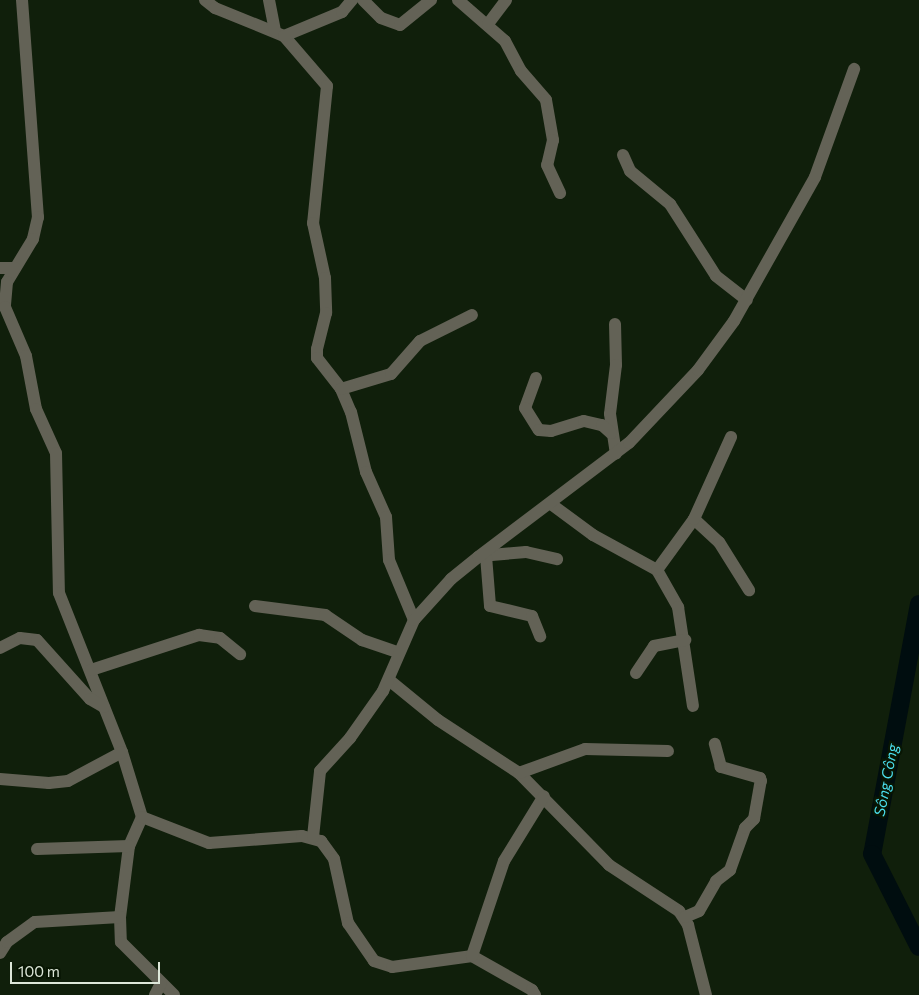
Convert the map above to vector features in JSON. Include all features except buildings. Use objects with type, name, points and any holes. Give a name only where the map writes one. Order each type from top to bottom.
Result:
[{"type":"street","points":[[22,0],[38,217],[33,239],[8,282],[5,307],[26,356],[36,409],[56,453],[58,593],[91,670],[122,752],[142,817],[129,846],[120,917],[120,933],[126,950],[174,995]]},
{"type":"street","points":[[205,0],[215,8],[280,33],[342,12],[352,0]]},
{"type":"street","points":[[269,0],[280,33],[327,86],[313,223],[325,278],[326,313],[316,349],[322,367],[341,389],[351,412],[366,472],[386,517],[389,560],[414,620]]},
{"type":"street","points":[[363,0],[382,18],[400,25],[431,0]]},
{"type":"street","points":[[458,0],[488,24],[504,41],[522,72],[546,100],[553,140],[547,165],[560,192]]},
{"type":"street","points":[[488,24],[506,0]]},
{"type":"street","points":[[313,837],[320,771],[354,732],[389,680],[414,620],[451,579],[616,454],[698,370],[746,300],[814,177],[854,69]]},
{"type":"street","points":[[623,155],[630,171],[670,204],[716,276],[746,300]]},
{"type":"street","points":[[0,268],[15,268]]},
{"type":"street","points":[[341,389],[391,374],[420,341],[472,315]]},
{"type":"street","points":[[615,324],[611,433],[616,454]]},
{"type":"street","points":[[536,378],[525,408],[539,430],[551,430],[584,421],[602,425],[611,433]]},
{"type":"street","points":[[656,570],[694,519],[731,437]]},
{"type":"street","points":[[551,504],[593,535],[656,570],[678,607],[685,640],[693,706]]},
{"type":"street","points":[[694,519],[718,540],[749,590]]},
{"type":"street","points":[[482,556],[526,552],[557,559]]},
{"type":"street","points":[[482,556],[490,606],[532,616],[540,636]]},
{"type":"street","points":[[255,606],[325,615],[362,640],[399,653]]},
{"type":"street","points":[[91,670],[199,635],[220,638],[240,654]]},
{"type":"street","points":[[0,648],[20,638],[37,640],[90,699],[104,707]]},
{"type":"street","points":[[636,672],[654,646],[685,640]]},
{"type":"street","points":[[389,680],[438,720],[519,773],[544,796],[609,865],[684,917],[706,995]]},
{"type":"street","points":[[684,917],[699,910],[716,881],[730,870],[745,828],[754,819],[761,781],[760,778],[721,767],[717,762],[715,744]]},
{"type":"street","points":[[519,773],[585,749],[668,751]]},
{"type":"street","points":[[0,779],[49,783],[68,781],[122,752]]},
{"type":"street","points":[[472,956],[504,861],[544,796]]},
{"type":"street","points":[[142,817],[209,843],[313,837],[330,849],[348,923],[374,961],[392,967],[472,956],[524,985],[535,995]]},
{"type":"street","points":[[37,849],[129,846]]},
{"type":"street","points":[[0,953],[7,942],[35,922],[120,917]]},
{"type":"street","points":[[155,995],[161,982]]},
{"type":"waterway","name":"Sông Công","points":[[919,604],[872,854],[919,947]]}]
